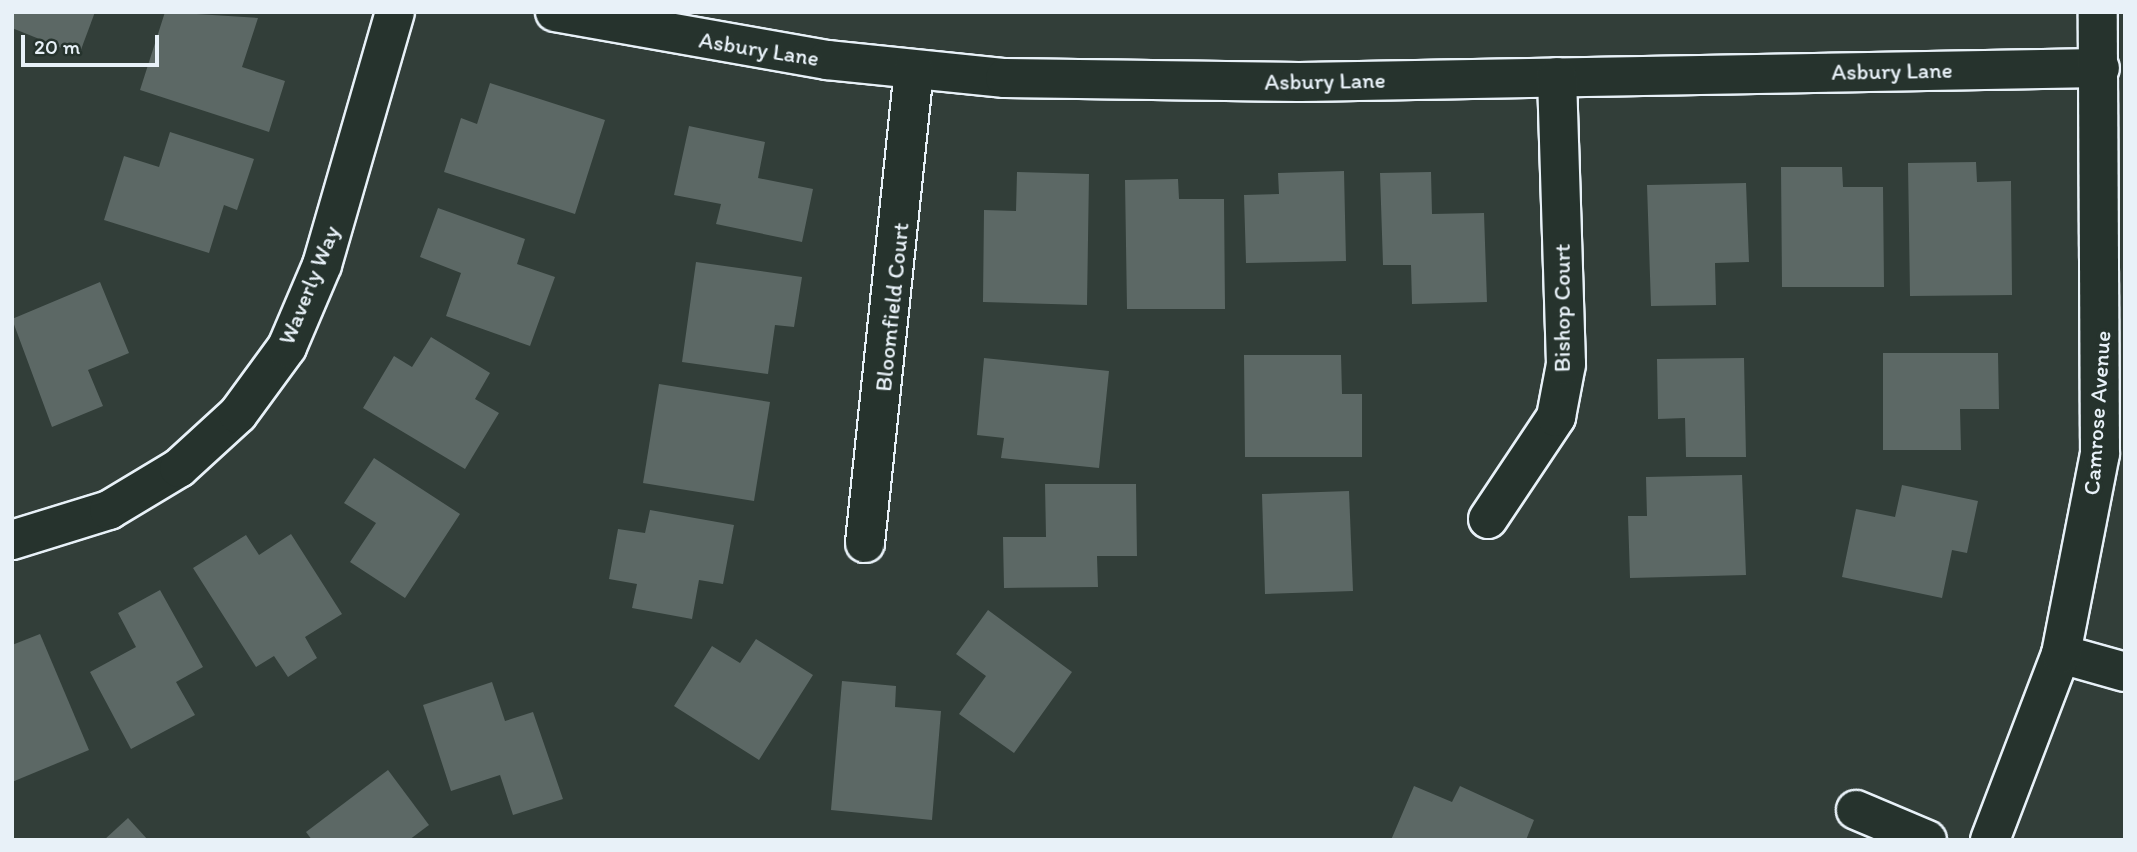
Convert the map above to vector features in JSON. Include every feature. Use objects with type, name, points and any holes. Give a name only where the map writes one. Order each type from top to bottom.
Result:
[{"type":"street","name":"Waverly Way","points":[[12,540],[109,510],[179,468],[238,414],[278,358],[322,265],[395,12]]},
{"type":"street","name":"Asbury Lane","points":[[555,12],[914,70],[1132,82],[2100,68]]},
{"type":"street","name":"Camrose Avenue","points":[[1990,840],[2061,654],[2099,454],[2098,12]]},
{"type":"street","name":"Bloomfield Court","points":[[865,543],[914,70]]},
{"type":"street","name":"Bishop Court","points":[[1488,519],[1556,416],[1566,364],[1557,76]]},
{"type":"street","points":[[2061,654],[2125,673]]},
{"type":"street","points":[[1856,810],[1927,840]]},
{"type":"building","points":[[12,12],[95,12],[79,55],[12,28]]},
{"type":"building","points":[[165,12],[258,18],[242,67],[285,81],[269,132],[140,90]]},
{"type":"building","points":[[490,83],[605,120],[575,214],[444,172],[461,118],[477,124]]},
{"type":"building","points":[[689,126],[765,142],[758,178],[813,189],[802,242],[716,224],[721,204],[674,195]]},
{"type":"building","points":[[170,132],[254,159],[237,210],[224,205],[209,253],[104,220],[124,156],[159,167]]},
{"type":"building","points":[[1976,162],[1977,182],[2011,181],[2012,295],[1910,296],[1908,163]]},
{"type":"building","points":[[1781,167],[1842,167],[1843,187],[1883,187],[1884,287],[1782,287]]},
{"type":"building","points":[[1344,171],[1346,261],[1246,263],[1244,195],[1279,194],[1278,173]]},
{"type":"building","points":[[1017,172],[1089,174],[1087,305],[983,302],[984,210],[1016,211]]},
{"type":"building","points":[[1431,172],[1432,214],[1484,213],[1487,302],[1412,304],[1411,265],[1383,265],[1380,173]]},
{"type":"building","points":[[1178,179],[1179,199],[1224,199],[1225,309],[1127,309],[1125,180]]},
{"type":"building","points":[[1746,183],[1749,262],[1715,263],[1716,305],[1651,306],[1647,185]]},
{"type":"building","points":[[438,208],[525,239],[517,264],[555,277],[530,346],[446,316],[461,273],[420,257]]},
{"type":"building","points":[[696,262],[802,277],[794,327],[775,325],[768,374],[682,362]]},
{"type":"building","points":[[100,282],[129,353],[88,370],[103,406],[52,427],[12,319]]},
{"type":"building","points":[[431,337],[490,373],[475,399],[499,413],[465,469],[363,408],[394,356],[412,367]]},
{"type":"building","points":[[1883,353],[1998,353],[1999,409],[1960,409],[1961,450],[1883,450]]},
{"type":"building","points":[[1244,355],[1341,355],[1342,394],[1362,394],[1362,457],[1245,457]]},
{"type":"building","points":[[984,358],[1109,371],[1099,468],[1001,458],[1004,438],[977,435]]},
{"type":"building","points":[[1744,358],[1746,457],[1686,457],[1685,418],[1658,419],[1657,359]]},
{"type":"building","points":[[659,384],[770,402],[754,501],[643,483]]},
{"type":"building","points":[[374,458],[460,514],[405,598],[350,562],[376,523],[344,503]]},
{"type":"building","points":[[1742,475],[1746,575],[1630,578],[1628,516],[1647,516],[1646,477]]},
{"type":"building","points":[[1045,484],[1136,484],[1137,556],[1097,556],[1098,587],[1004,588],[1003,537],[1046,537]]},
{"type":"building","points":[[1902,485],[1978,501],[1967,553],[1952,550],[1942,598],[1842,577],[1856,509],[1895,517]]},
{"type":"building","points":[[1349,491],[1353,591],[1265,594],[1262,494]]},
{"type":"building","points":[[650,510],[734,525],[723,584],[699,580],[692,619],[632,608],[637,584],[609,579],[618,529],[645,533]]},
{"type":"building","points":[[291,534],[342,614],[305,637],[317,658],[288,677],[274,656],[256,667],[193,568],[246,535],[259,555]]},
{"type":"building","points":[[160,590],[203,667],[176,682],[195,715],[131,749],[90,672],[136,647],[118,613]]},
{"type":"building","points":[[988,610],[1072,672],[1014,753],[959,714],[986,676],[956,654]]},
{"type":"building","points":[[40,634],[89,750],[12,782],[12,645]]},
{"type":"building","points":[[756,639],[813,675],[759,760],[674,706],[712,646],[740,663]]},
{"type":"building","points":[[842,681],[896,686],[895,707],[941,711],[932,820],[831,810]]},
{"type":"building","points":[[492,682],[505,721],[533,712],[563,799],[513,815],[500,775],[451,791],[423,705]]},
{"type":"building","points":[[388,770],[429,825],[409,840],[312,840],[306,832]]},
{"type":"building","points":[[1414,786],[1452,802],[1460,786],[1534,820],[1526,840],[1391,840]]},
{"type":"building","points":[[128,818],[148,840],[104,840]]}]
